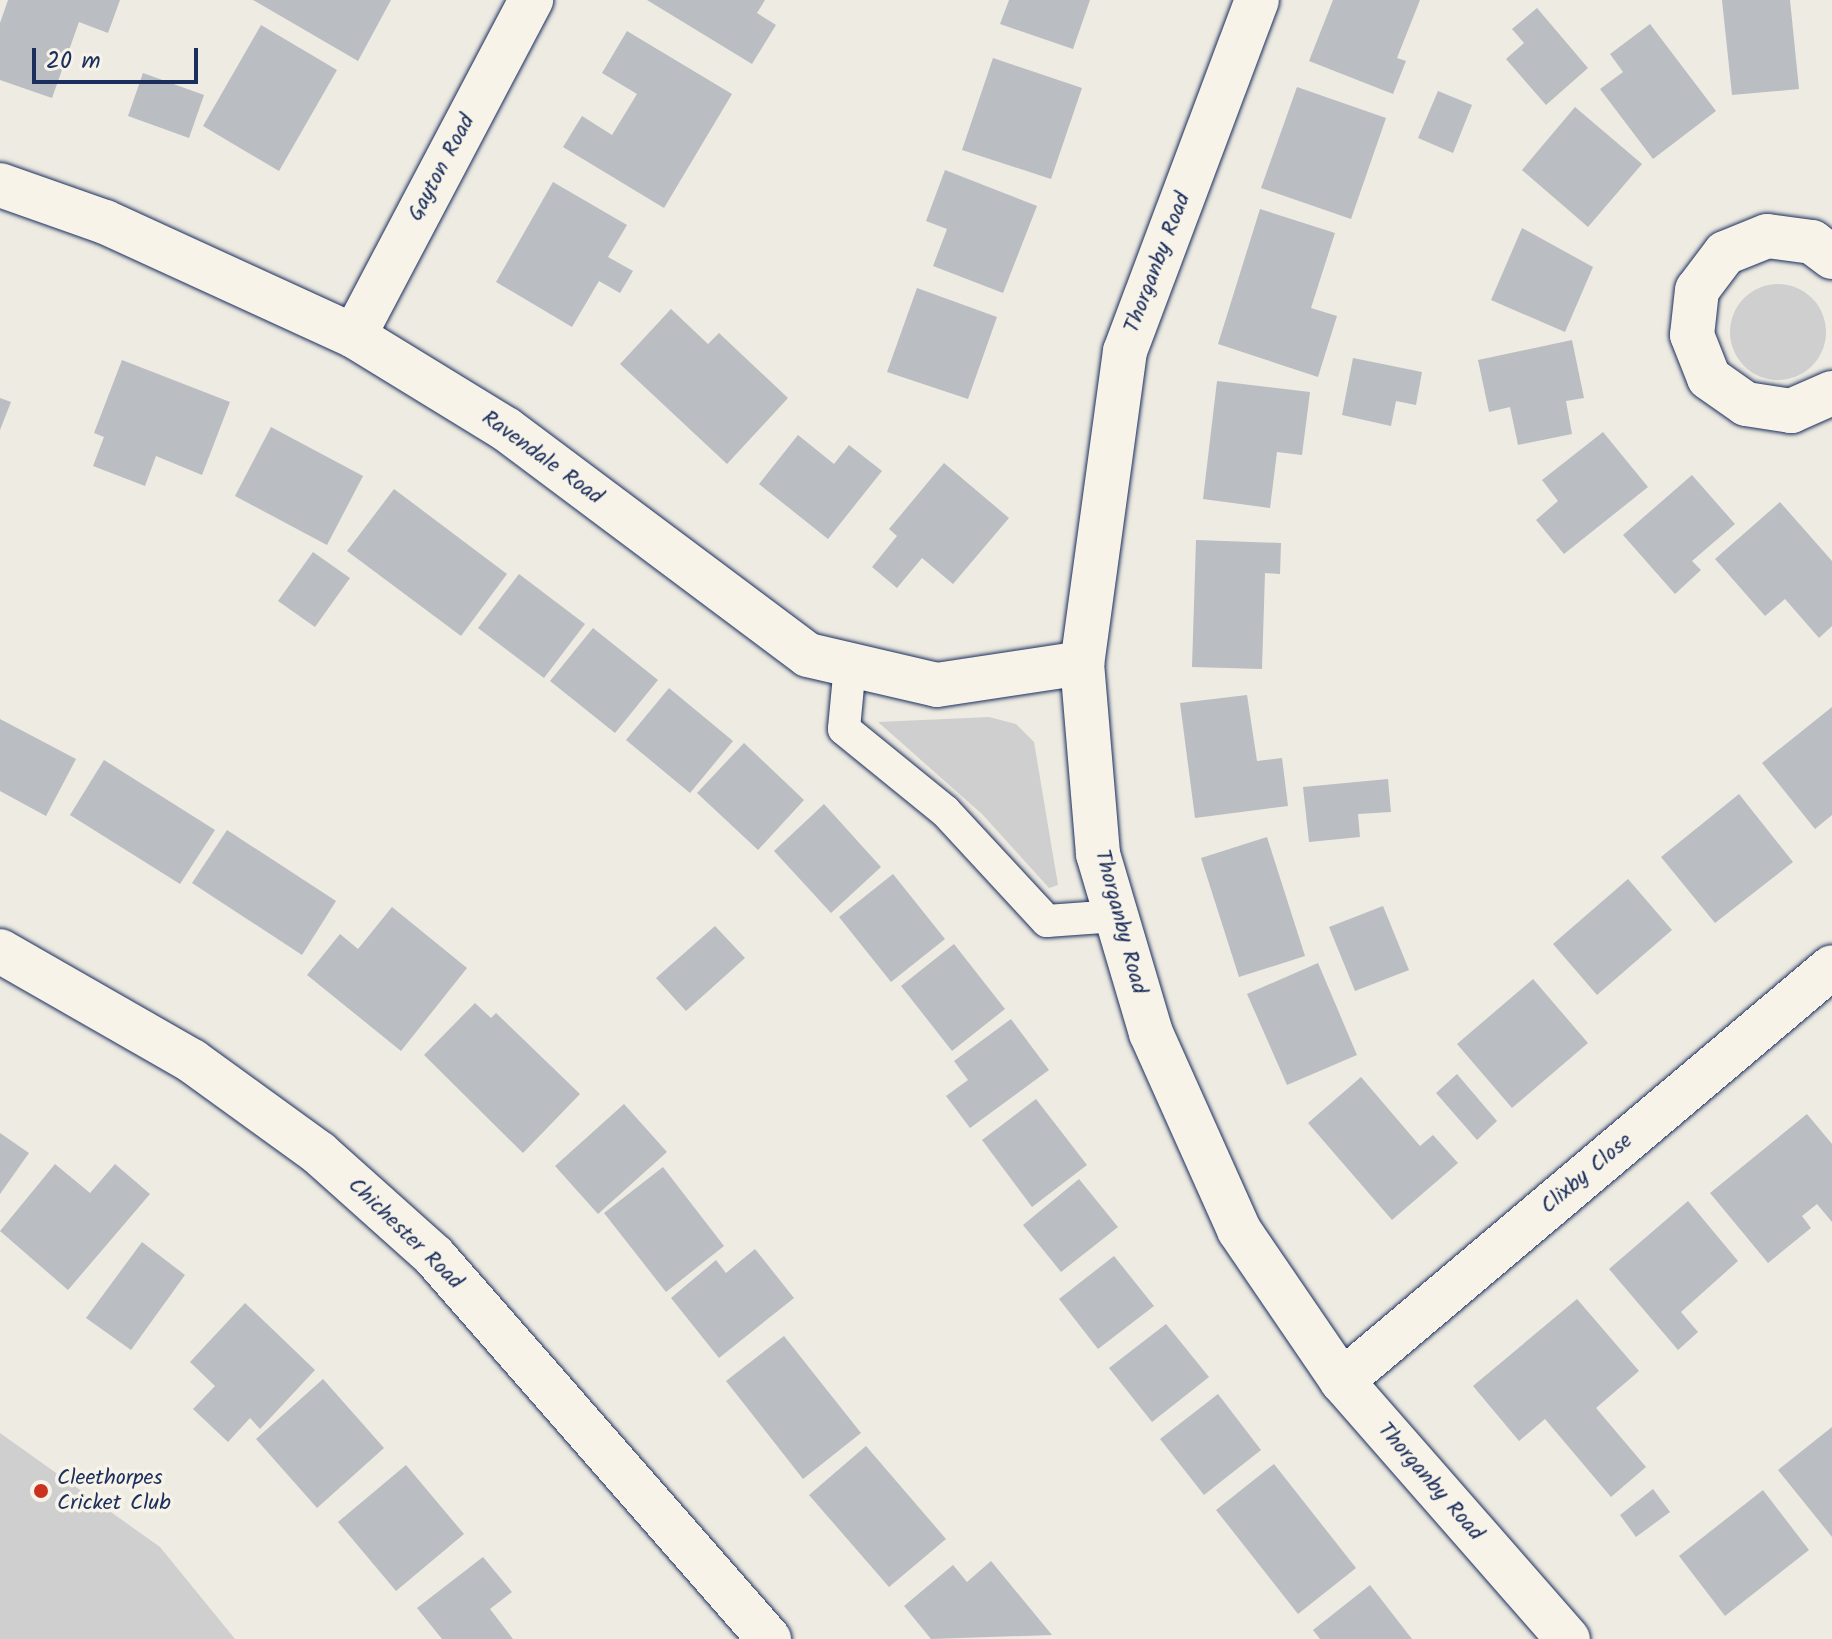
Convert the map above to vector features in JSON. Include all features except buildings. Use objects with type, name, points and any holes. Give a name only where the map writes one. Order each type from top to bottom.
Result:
[{"type":"street","name":"Gayton Road","points":[[354,336],[531,0]]},
{"type":"street","name":"Thorganby Road","points":[[1257,0],[1125,351],[1082,663],[1098,854],[1151,1033],[1239,1230],[1342,1381],[1568,1639]]},
{"type":"street","name":"Ravendale Road","points":[[0,185],[105,222],[354,336],[506,429],[808,655],[937,685],[1082,663]]},
{"type":"street","points":[[1832,257],[1812,242],[1767,236],[1725,253],[1697,290],[1692,335],[1709,378],[1746,404],[1791,411],[1832,393]]},
{"type":"street","name":"Chichester Road","points":[[0,951],[192,1061],[319,1153],[411,1235],[769,1639]]},
{"type":"street","name":"Clixby Close","points":[[1342,1381],[1832,967]]},
{"type":"lane","points":[[850,665],[844,729],[945,811],[1047,921],[1116,916]]},
{"type":"shaded area","points":[[1778,284],[1796,288],[1812,298],[1822,314],[1826,332],[1822,350],[1812,366],[1796,376],[1778,380],[1760,376],[1744,366],[1734,350],[1730,332],[1734,314],[1744,298],[1760,288]]},
{"type":"shaded area","points":[[989,717],[1016,724],[1034,742],[1058,885],[1049,888],[982,814],[878,722]]},
{"type":"shaded area","name":"Cleethorpes Cricket Club","points":[[0,1433],[160,1547],[235,1639],[0,1639]]},
{"type":"place","name":"Cleethorpes Cricket Club","points":[[41,1491]]}]
